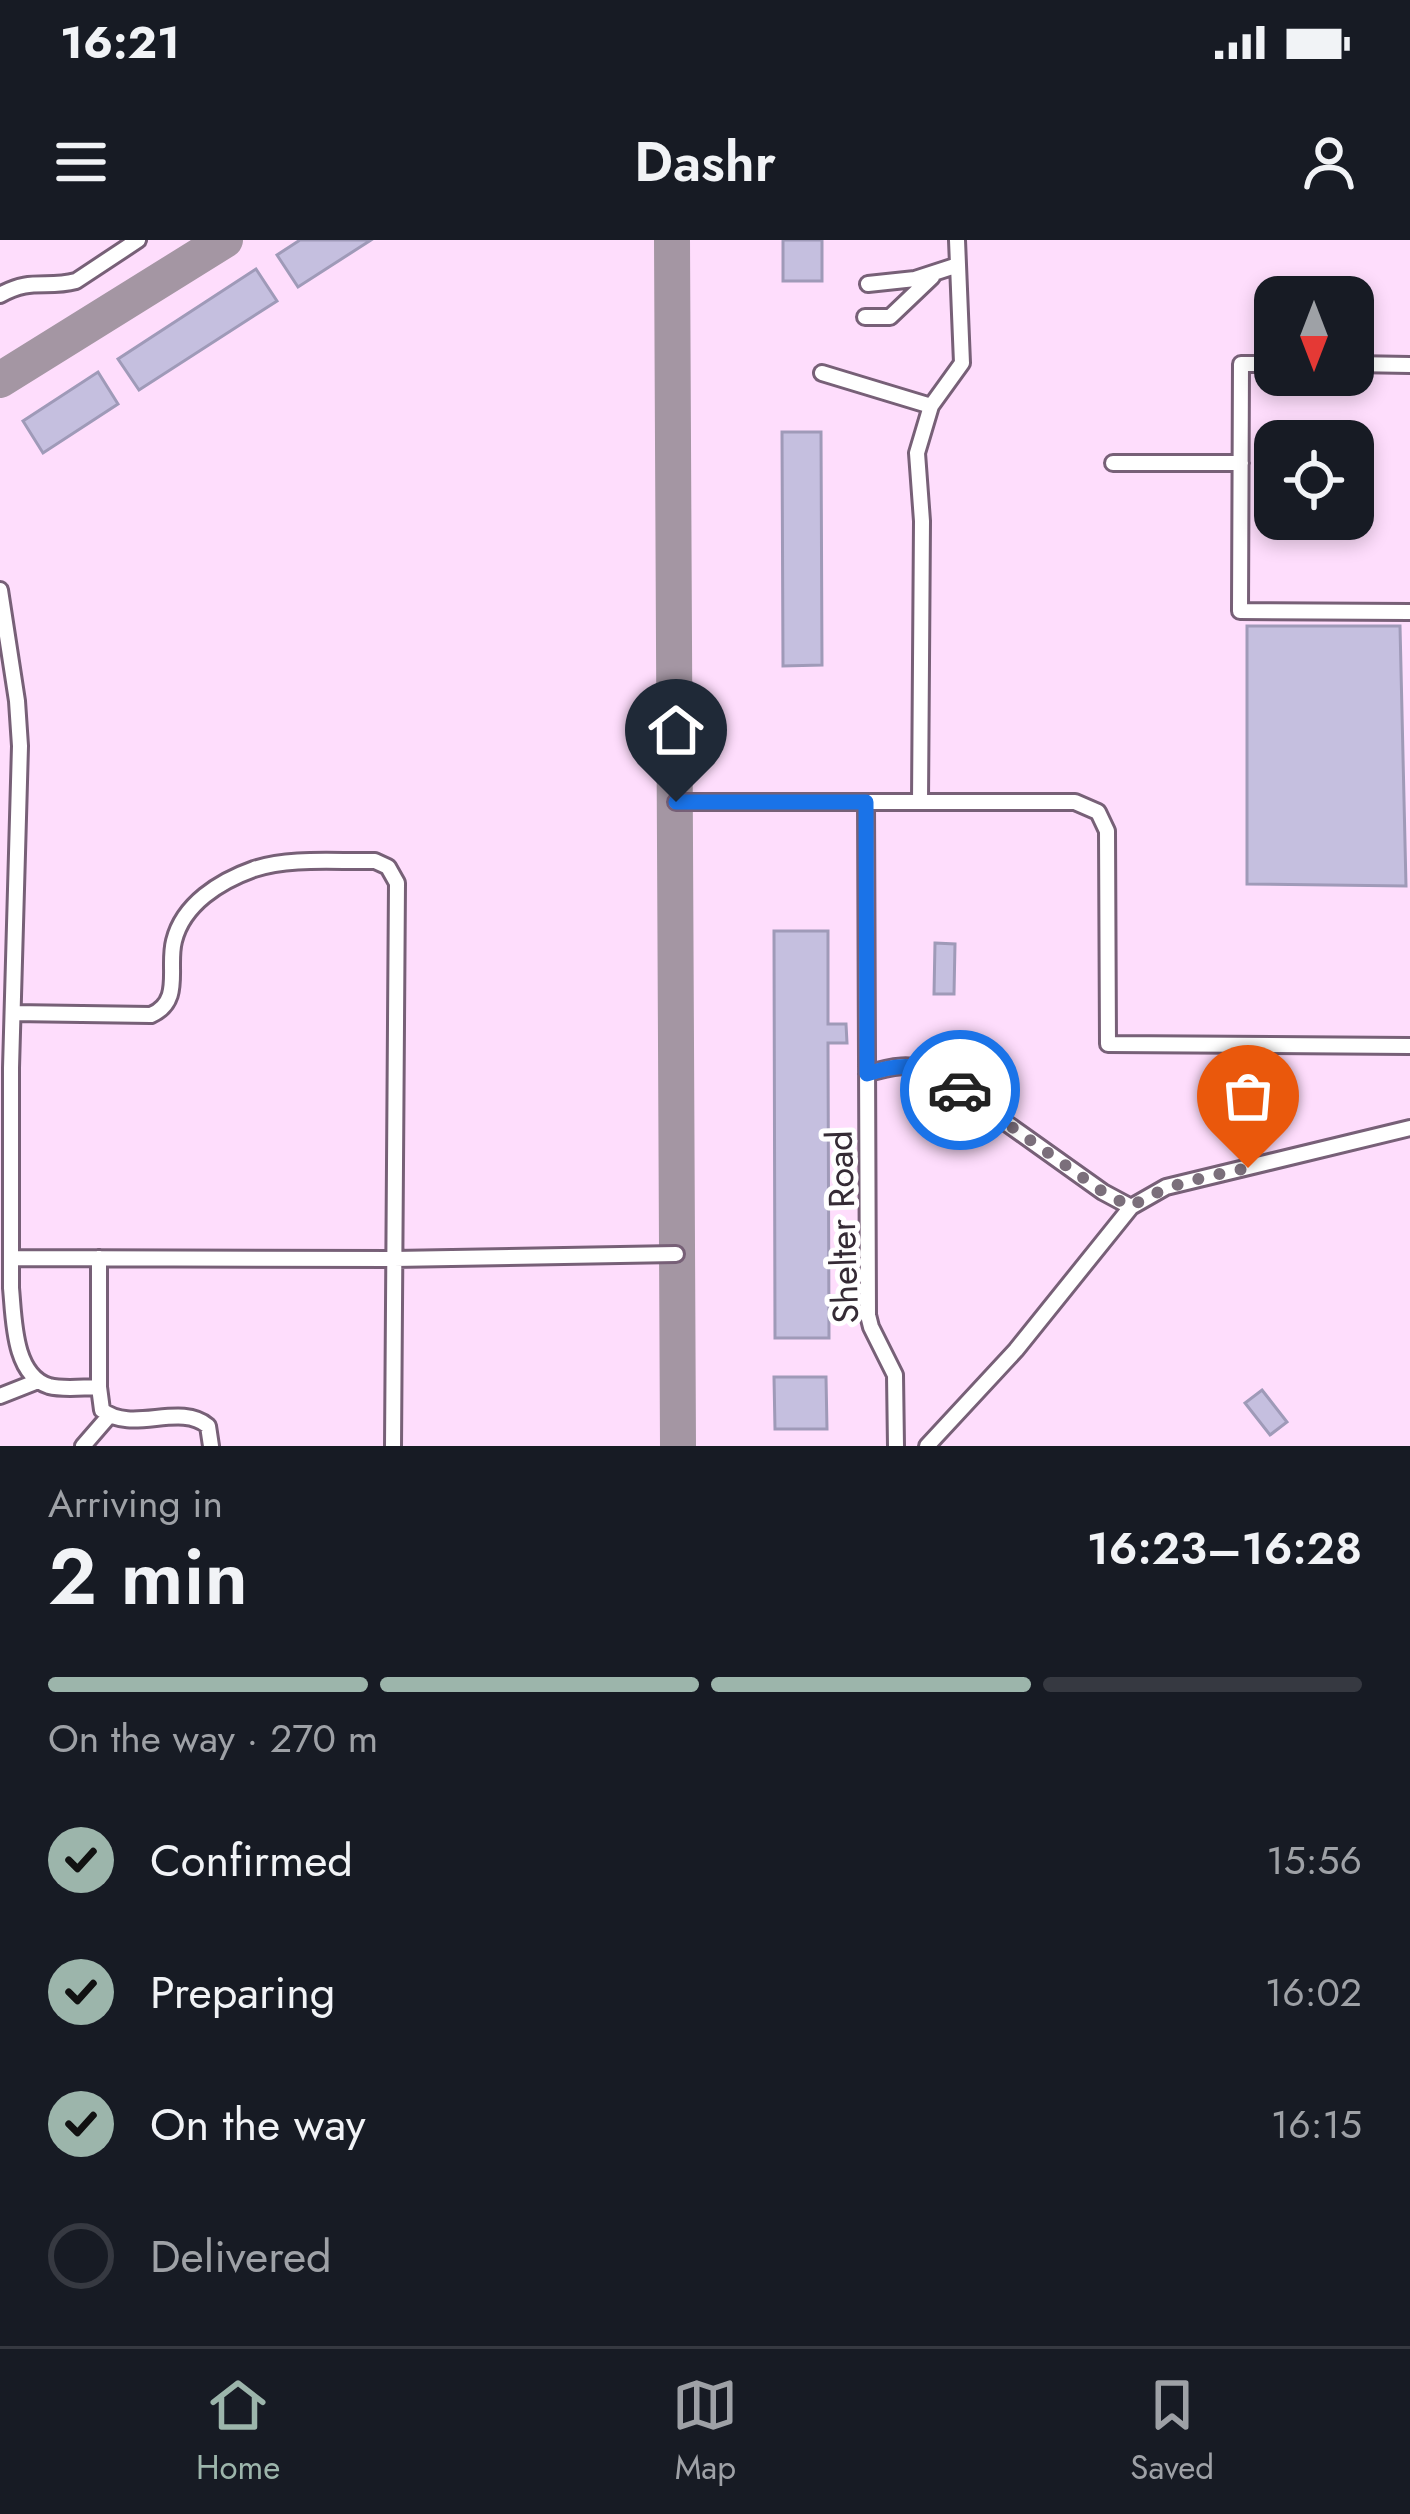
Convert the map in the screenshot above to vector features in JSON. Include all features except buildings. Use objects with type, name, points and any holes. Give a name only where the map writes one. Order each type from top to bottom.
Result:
[{"type":"lane","points":[[0,295],[27,283],[68,284],[138,240]]},
{"type":"lane","points":[[920,802],[922,521],[917,452],[931,406],[962,363],[957,240]]},
{"type":"lane","points":[[868,284],[935,274],[958,265]]},
{"type":"lane","points":[[865,316],[890,317],[935,274]]},
{"type":"lane","points":[[1254,364],[1241,364],[1240,611],[1410,613]]},
{"type":"lane","points":[[1374,364],[1410,365]]},
{"type":"lane","points":[[822,373],[931,406]]},
{"type":"lane","points":[[1113,463],[1240,463]]},
{"type":"lane","points":[[0,590],[20,746],[6,1100],[14,1313],[22,1361],[38,1381],[57,1387],[99,1387]]},
{"type":"lane","points":[[676,802],[1076,802],[1098,812],[1107,831],[1108,1044],[1410,1046]]},
{"type":"lane","name":"Shelter Road","points":[[866,802],[868,1315],[895,1375],[896,1446]]},
{"type":"lane","points":[[13,1013],[152,1015],[171,997],[172,950],[179,926],[216,888],[268,865],[374,861],[388,867],[397,884],[392,1446]]},
{"type":"lane","points":[[867,1074],[898,1066],[936,1073],[1131,1207]]},
{"type":"lane","points":[[927,1446],[1016,1350],[1131,1207],[1148,1195],[1410,1128]]},
{"type":"lane","points":[[11,1258],[676,1254]]},
{"type":"lane","points":[[100,1258],[99,1403],[118,1419],[197,1418],[208,1426],[211,1446]]},
{"type":"lane","points":[[0,1396],[38,1381]]},
{"type":"lane","points":[[83,1446],[109,1416]]},
{"type":"shaded area","points":[[0,240],[1410,240],[1410,1446],[0,1446]]},
{"type":"taxiway","points":[[0,380],[225,240]]},
{"type":"taxiway","points":[[672,240],[678,1446]]},
{"type":"way so far","points":[[960,1090],[1131,1207],[1166,1187],[1248,1168]]},
{"type":"route","points":[[676,802],[866,802],[867,1074],[898,1066],[925,1068],[960,1090]]}]
